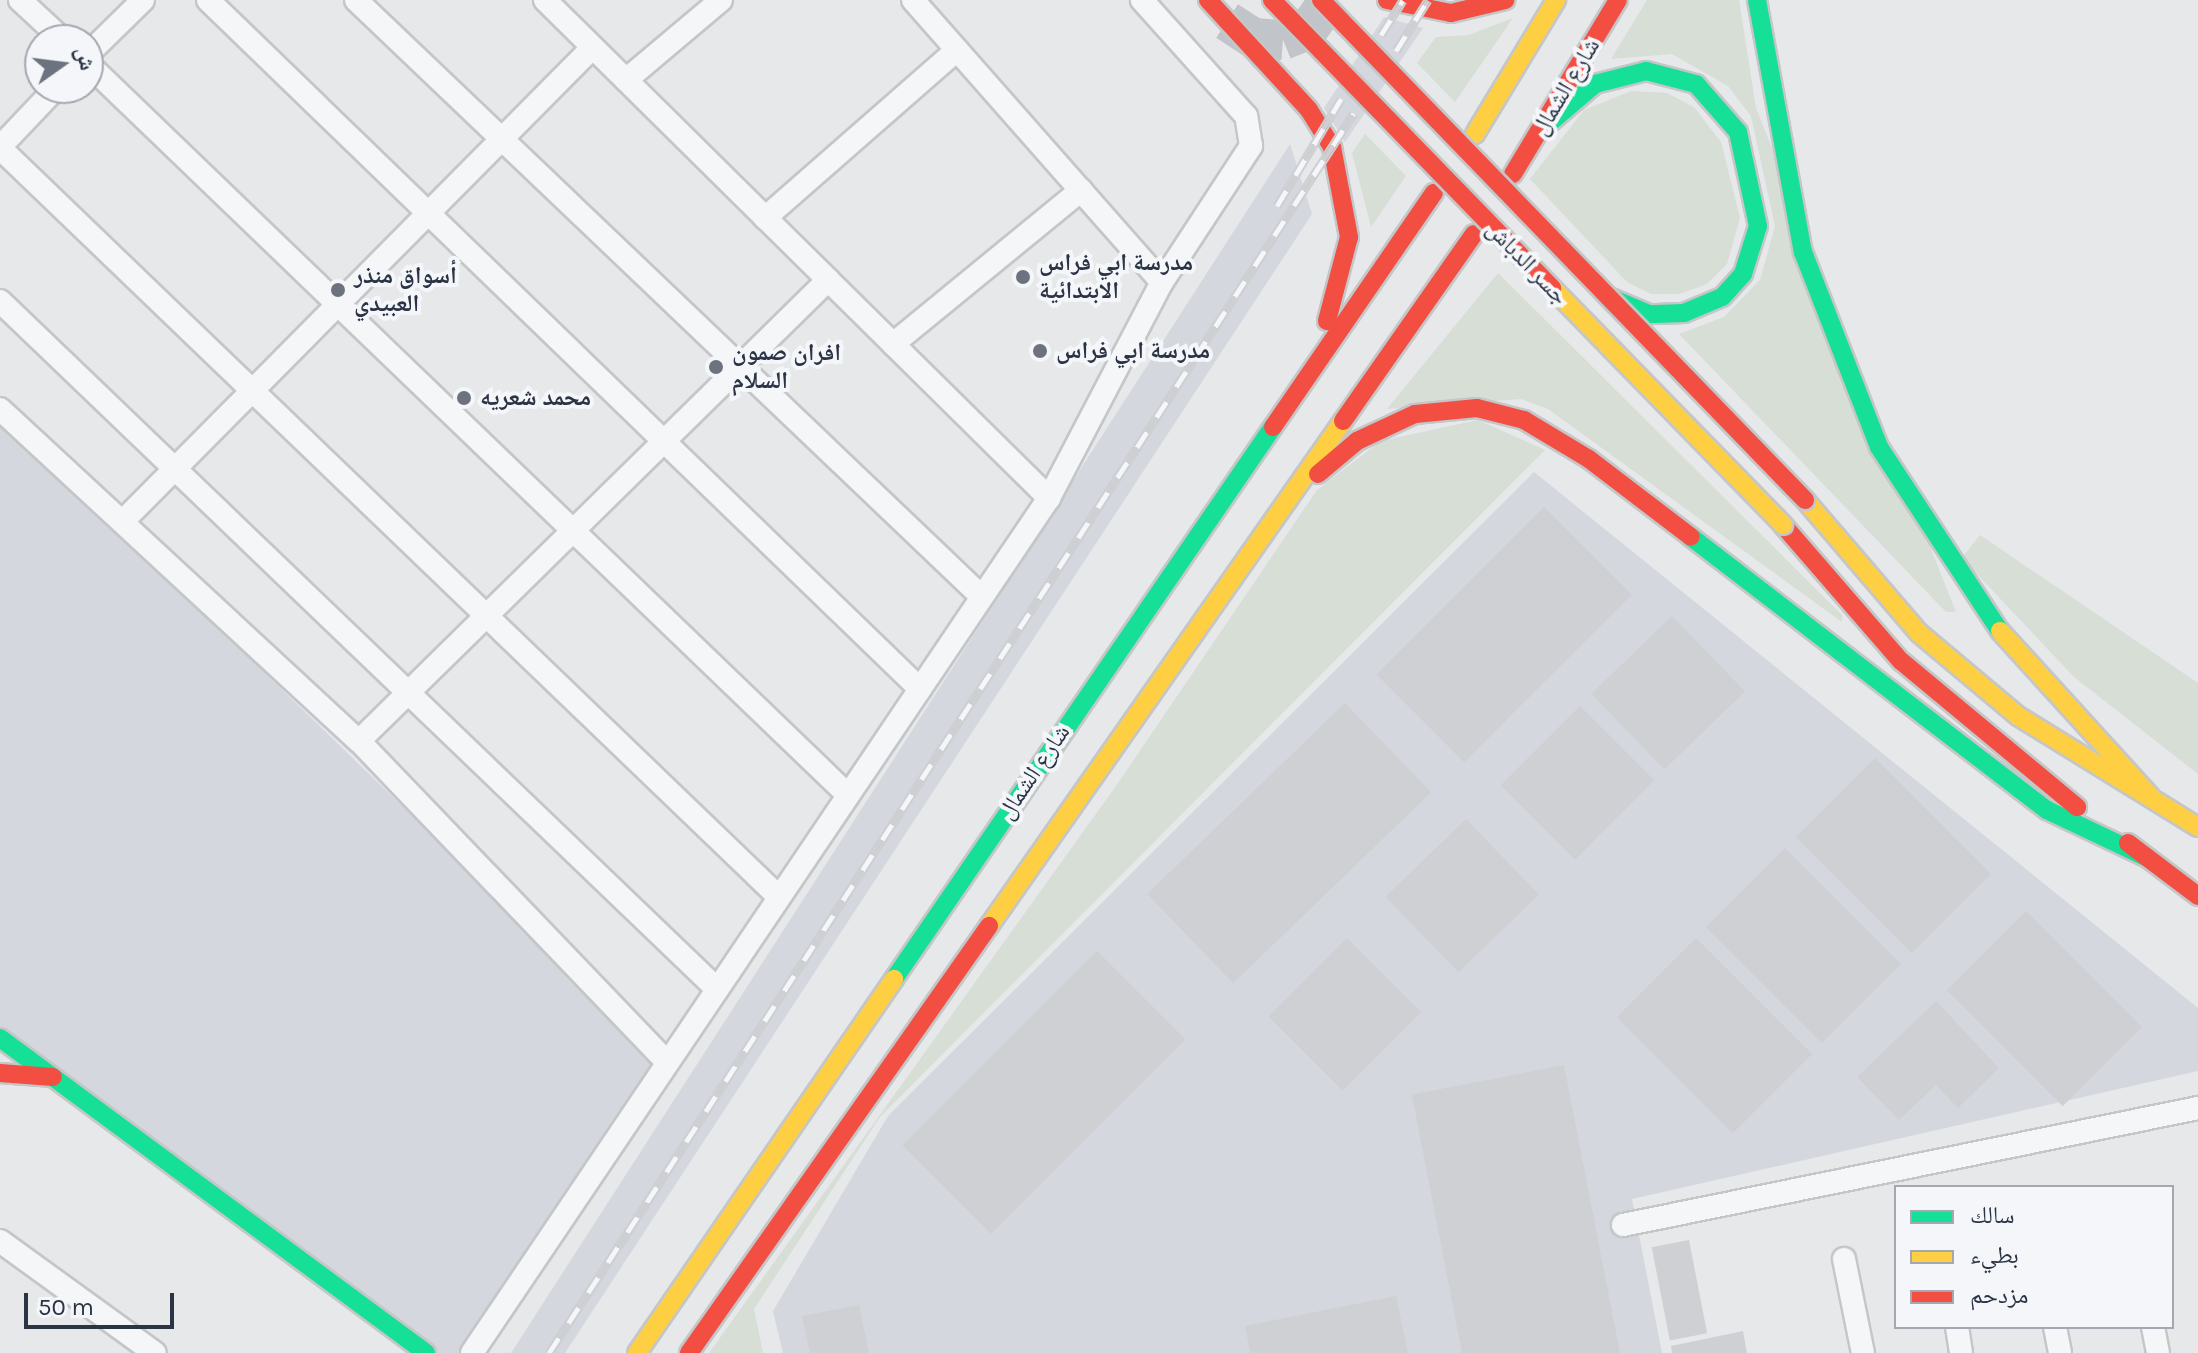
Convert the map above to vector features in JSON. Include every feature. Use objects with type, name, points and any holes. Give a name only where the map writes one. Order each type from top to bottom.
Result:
[{"type":"main road","points":[[1208,0],[1309,110],[1342,176],[1346,263],[1306,374]]},
{"type":"main road","name":"جسر الدباش","points":[[1272,0],[1783,525],[1901,661],[2148,858]]},
{"type":"main road","name":"جسر الدباش","points":[[1321,0],[1805,500],[1919,633],[2018,716],[2153,798]]},
{"type":"main road","points":[[1387,0],[1451,13],[1505,0]]},
{"type":"main road","points":[[1475,134],[1556,0]]},
{"type":"main road","name":"شارع الشمال","points":[[1513,174],[1618,0]]},
{"type":"main road","points":[[1757,0],[1803,252],[1879,447],[1980,609],[2153,798],[2198,827]]},
{"type":"main road","points":[[1539,132],[1573,99],[1612,78],[1646,71],[1685,79],[1717,101],[1738,132],[1757,202],[1752,260],[1722,297],[1684,313],[1649,314],[1609,297]]},
{"type":"main road","name":"شارع الشمال","points":[[637,1353],[1306,374],[1434,193]]},
{"type":"main road","name":"شارع الشمال","points":[[689,1353],[1243,553],[1474,234]]},
{"type":"main road","points":[[1243,553],[1337,456],[1374,430],[1438,410],[1503,412],[1589,459],[2047,810],[2148,858],[2198,896]]},
{"type":"main road","points":[[2123,840],[2152,830],[2153,798]]},
{"type":"main road","points":[[0,1038],[426,1353]]},
{"type":"main road","points":[[0,1073],[53,1077]]},
{"type":"street","points":[[20,0],[46,24]]},
{"type":"street","points":[[104,38],[143,0]]},
{"type":"street","points":[[208,0],[920,689]]},
{"type":"street","points":[[356,0],[982,597]]},
{"type":"street","points":[[545,0],[1049,498]]},
{"type":"street","points":[[626,80],[721,0]]},
{"type":"street","points":[[913,0],[1162,282]]},
{"type":"street","points":[[472,1353],[1049,498],[1162,282],[1251,146],[1252,131],[1142,0]]},
{"type":"street","points":[[123,521],[592,48]]},
{"type":"street","points":[[765,218],[957,50]]},
{"type":"street","points":[[104,79],[342,301],[848,795]]},
{"type":"street","points":[[41,104],[0,148],[484,618],[779,897]]},
{"type":"street","points":[[893,344],[1081,190]]},
{"type":"street","points":[[359,741],[828,280]]},
{"type":"street","points":[[0,301],[177,467],[717,989]]},
{"type":"street","points":[[0,409],[359,741],[667,1062]]},
{"type":"street","points":[[1623,1225],[2198,1108]]},
{"type":"street","points":[[0,1241],[155,1353]]},
{"type":"street","points":[[1844,1259],[1863,1353]]},
{"type":"street","points":[[1957,1329],[1961,1353]]},
{"type":"street","points":[[2055,1329],[2060,1353]]},
{"type":"street","points":[[2153,1329],[2158,1353]]},
{"type":"shaded area","points":[[1647,0],[1739,0],[1756,108],[1956,612],[1946,612],[1679,334],[1724,317],[1760,280],[1775,226],[1751,116],[1728,86],[1672,54],[1611,59]]},
{"type":"shaded area","points":[[1384,17],[1423,28],[1345,142],[1324,108]]},
{"type":"shaded area","points":[[1513,18],[1455,102],[1417,63],[1436,37],[1469,35]]},
{"type":"shaded area","points":[[1631,91],[1667,93],[1694,107],[1721,142],[1740,218],[1727,264],[1707,284],[1679,294],[1651,294],[1627,282],[1530,179],[1584,110]]},
{"type":"shaded area","points":[[1365,134],[1406,176],[1371,227],[1352,153]]},
{"type":"shaded area","points":[[1290,144],[1312,214],[565,1353],[511,1353]]},
{"type":"shaded area","points":[[1498,273],[1842,615],[1842,622],[1548,409],[1521,399],[1387,409]]},
{"type":"shaded area","points":[[0,417],[667,1062],[472,1353],[425,1353],[0,1040]]},
{"type":"shaded area","points":[[1478,420],[1545,450],[880,1117],[754,1309],[763,1353],[709,1353],[1116,786],[1317,490],[1381,441]]},
{"type":"shaded area","points":[[1534,472],[2198,1008],[2198,1071],[1632,1199],[1662,1353],[783,1353],[773,1311],[888,1116]]},
{"type":"shaded area","points":[[1980,535],[2198,683],[2198,774],[2074,677],[1962,558]]},
{"type":"building","points":[[1544,507],[1632,595],[1464,762],[1376,675]]},
{"type":"building","points":[[1672,616],[1745,692],[1664,769],[1591,694]]},
{"type":"building","points":[[1345,703],[1431,792],[1233,983],[1147,894]]},
{"type":"building","points":[[1580,706],[1654,780],[1575,859],[1501,785]]},
{"type":"building","points":[[1875,758],[1991,874],[1912,953],[1796,837]]},
{"type":"building","points":[[1466,819],[1539,895],[1458,972],[1385,897]]},
{"type":"building","points":[[1785,848],[1901,964],[1822,1043],[1706,927]]},
{"type":"building","points":[[2026,911],[2142,1027],[2063,1106],[1947,990]]},
{"type":"building","points":[[1347,938],[1421,1012],[1343,1091],[1269,1016]]},
{"type":"building","points":[[1696,938],[1812,1054],[1733,1133],[1617,1017]]},
{"type":"building","points":[[1097,951],[1185,1039],[991,1234],[903,1145]]},
{"type":"building","points":[[1936,1001],[1999,1068],[1958,1108],[1936,1085],[1899,1120],[1857,1077]]},
{"type":"building","points":[[1564,1065],[1620,1353],[1462,1353],[1412,1095]]},
{"type":"building","points":[[1689,1240],[1707,1333],[1670,1341],[1652,1247]]},
{"type":"building","points":[[1396,1296],[1408,1353],[1250,1353],[1245,1326]]},
{"type":"building","points":[[859,1305],[869,1353],[810,1353],[802,1316]]},
{"type":"building","points":[[1743,1331],[1747,1353],[1672,1353],[1671,1346]]},
{"type":"tunnel","points":[[1227,21],[1253,38],[1283,40],[1308,30],[1329,0]]},
{"type":"railway","points":[[1381,35],[1403,0]]},
{"type":"railway","points":[[1396,51],[1428,0]]},
{"type":"railway","points":[[1277,206],[1341,99]]},
{"type":"railway","points":[[549,1353],[1354,113]]},
{"type":"traffic: fast","points":[[1757,0],[1803,252],[1879,447],[2000,631]]},
{"type":"traffic: fast","points":[[1539,132],[1595,84],[1646,71],[1696,84],[1738,132],[1758,226],[1743,274],[1722,297],[1684,313],[1649,314],[1609,297]]},
{"type":"traffic: fast","points":[[894,979],[1273,427]]},
{"type":"traffic: fast","points":[[1691,537],[2047,810],[2148,858]]},
{"type":"traffic: fast","points":[[0,1038],[426,1353]]},
{"type":"traffic: slow","points":[[1475,134],[1556,0]]},
{"type":"traffic: slow","points":[[1552,288],[1783,525]]},
{"type":"traffic: slow","points":[[989,926],[1343,421]]},
{"type":"traffic: slow","points":[[1805,500],[1919,633],[2018,716],[2198,827]]},
{"type":"traffic: slow","points":[[2000,631],[2150,796]]},
{"type":"traffic: slow","points":[[637,1353],[894,979]]},
{"type":"traffic: jam","points":[[1208,0],[1309,110],[1332,147],[1349,237],[1327,321]]},
{"type":"traffic: jam","points":[[1272,0],[1552,288]]},
{"type":"traffic: jam","points":[[1321,0],[1805,500]]},
{"type":"traffic: jam","points":[[1387,0],[1451,13],[1505,0]]},
{"type":"traffic: jam","points":[[1513,174],[1618,0]]},
{"type":"traffic: jam","points":[[1273,427],[1434,193]]},
{"type":"traffic: jam","points":[[1343,421],[1474,234]]},
{"type":"traffic: jam","points":[[1318,474],[1357,441],[1415,414],[1477,408],[1524,420],[1589,459],[1691,537]]},
{"type":"traffic: jam","points":[[1783,525],[1901,661],[2077,807]]},
{"type":"traffic: jam","points":[[2128,843],[2198,896]]},
{"type":"traffic: jam","points":[[689,1353],[989,926]]},
{"type":"traffic: jam","points":[[0,1073],[53,1077]]},
{"type":"place","name":"مدرسة ابي فراس الابتدائية","points":[[1023,277]]},
{"type":"place","name":"أسواق منذر العبيدي","points":[[338,290]]},
{"type":"place","name":"مدرسة ابي فراس","points":[[1040,351]]},
{"type":"place","name":"افران صمون السلام","points":[[716,367]]},
{"type":"place","name":"محمد شعريه","points":[[464,398]]}]
